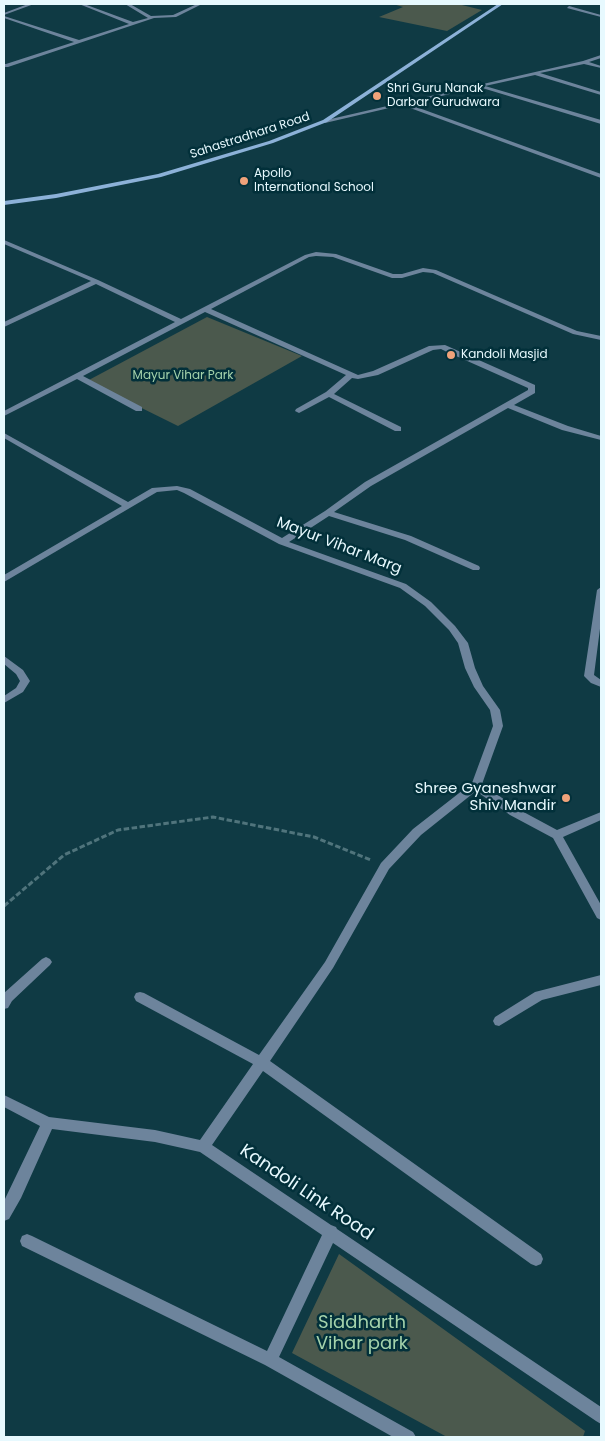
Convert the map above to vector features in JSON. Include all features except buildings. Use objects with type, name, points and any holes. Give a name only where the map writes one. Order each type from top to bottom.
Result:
[{"type":"main road","name":"Sahastradhara Road","points":[[4,203],[56,196],[159,176],[271,142],[325,122],[501,4]]},
{"type":"street","points":[[4,16],[30,4]]},
{"type":"street","points":[[81,4],[133,24]]},
{"type":"street","points":[[127,4],[151,17],[174,16],[200,4]]},
{"type":"street","points":[[569,7],[601,16]]},
{"type":"street","points":[[4,16],[80,42]]},
{"type":"street","points":[[4,66],[150,19],[151,17]]},
{"type":"street","points":[[325,122],[584,62],[601,56]]},
{"type":"street","points":[[584,62],[601,67]]},
{"type":"street","points":[[533,73],[601,94]]},
{"type":"street","points":[[479,86],[601,122]]},
{"type":"street","points":[[403,104],[601,176]]},
{"type":"street","points":[[4,242],[96,281],[181,322]]},
{"type":"street","points":[[4,414],[307,256],[334,255],[392,276],[402,276],[423,270],[434,271],[575,333],[601,338]]},
{"type":"street","points":[[4,325],[96,281]]},
{"type":"street","points":[[206,309],[351,376],[367,376],[424,350],[442,347],[532,387],[532,391],[368,484],[328,514],[282,542]]},
{"type":"street","points":[[78,376],[139,409]]},
{"type":"street","points":[[299,411],[329,394],[351,376]]},
{"type":"street","points":[[329,394],[398,429]]},
{"type":"street","points":[[508,405],[565,428],[601,438]]},
{"type":"street","points":[[4,435],[129,506]]},
{"type":"street","name":"Mayur Vihar Marg","points":[[129,506],[155,490],[177,488],[187,491],[282,542],[403,586],[428,604],[452,628],[463,643],[470,668],[494,710],[498,726],[476,785]]},
{"type":"street","points":[[4,578],[129,506]]},
{"type":"street","points":[[328,514],[408,538],[476,568]]},
{"type":"street","points":[[601,590],[589,676],[601,684]]},
{"type":"street","points":[[4,659],[20,672],[25,681],[20,690],[4,700]]},
{"type":"street","points":[[203,1147],[329,965],[385,866],[417,832],[476,785],[514,812],[557,835],[601,915]]},
{"type":"street","points":[[557,835],[601,816]]},
{"type":"street","points":[[4,1004],[8,997],[46,962]]},
{"type":"street","points":[[499,1021],[539,996],[601,980]]},
{"type":"street","points":[[140,996],[262,1064],[536,1259]]},
{"type":"street","name":"Kandoli Link Road","points":[[4,1101],[48,1123],[155,1136],[203,1147],[601,1416]]},
{"type":"street","points":[[4,1214],[16,1193],[48,1123]]},
{"type":"street","points":[[270,1360],[331,1232]]},
{"type":"street","points":[[28,1241],[270,1360],[408,1437]]},
{"type":"path","points":[[4,906],[64,855],[118,830],[213,817],[314,837],[385,866]]},
{"type":"green space","points":[[393,4],[458,4],[482,10],[447,31],[379,17],[403,7]]},
{"type":"green space","name":"Mayur Vihar Park","points":[[207,317],[302,356],[178,426],[87,381]]},
{"type":"green space","name":"Siddharth Vihar park","points":[[339,1254],[585,1431],[583,1437],[447,1437],[292,1353]]},
{"type":"place","name":"Shri Guru Nanak Darbar Gurudwara","points":[[377,96]]},
{"type":"place","name":"Apollo International School","points":[[244,181]]},
{"type":"place","name":"Kandoli Masjid","points":[[451,355]]},
{"type":"place","name":"Shree Gyaneshwar Shiv Mandir","points":[[566,798]]}]
